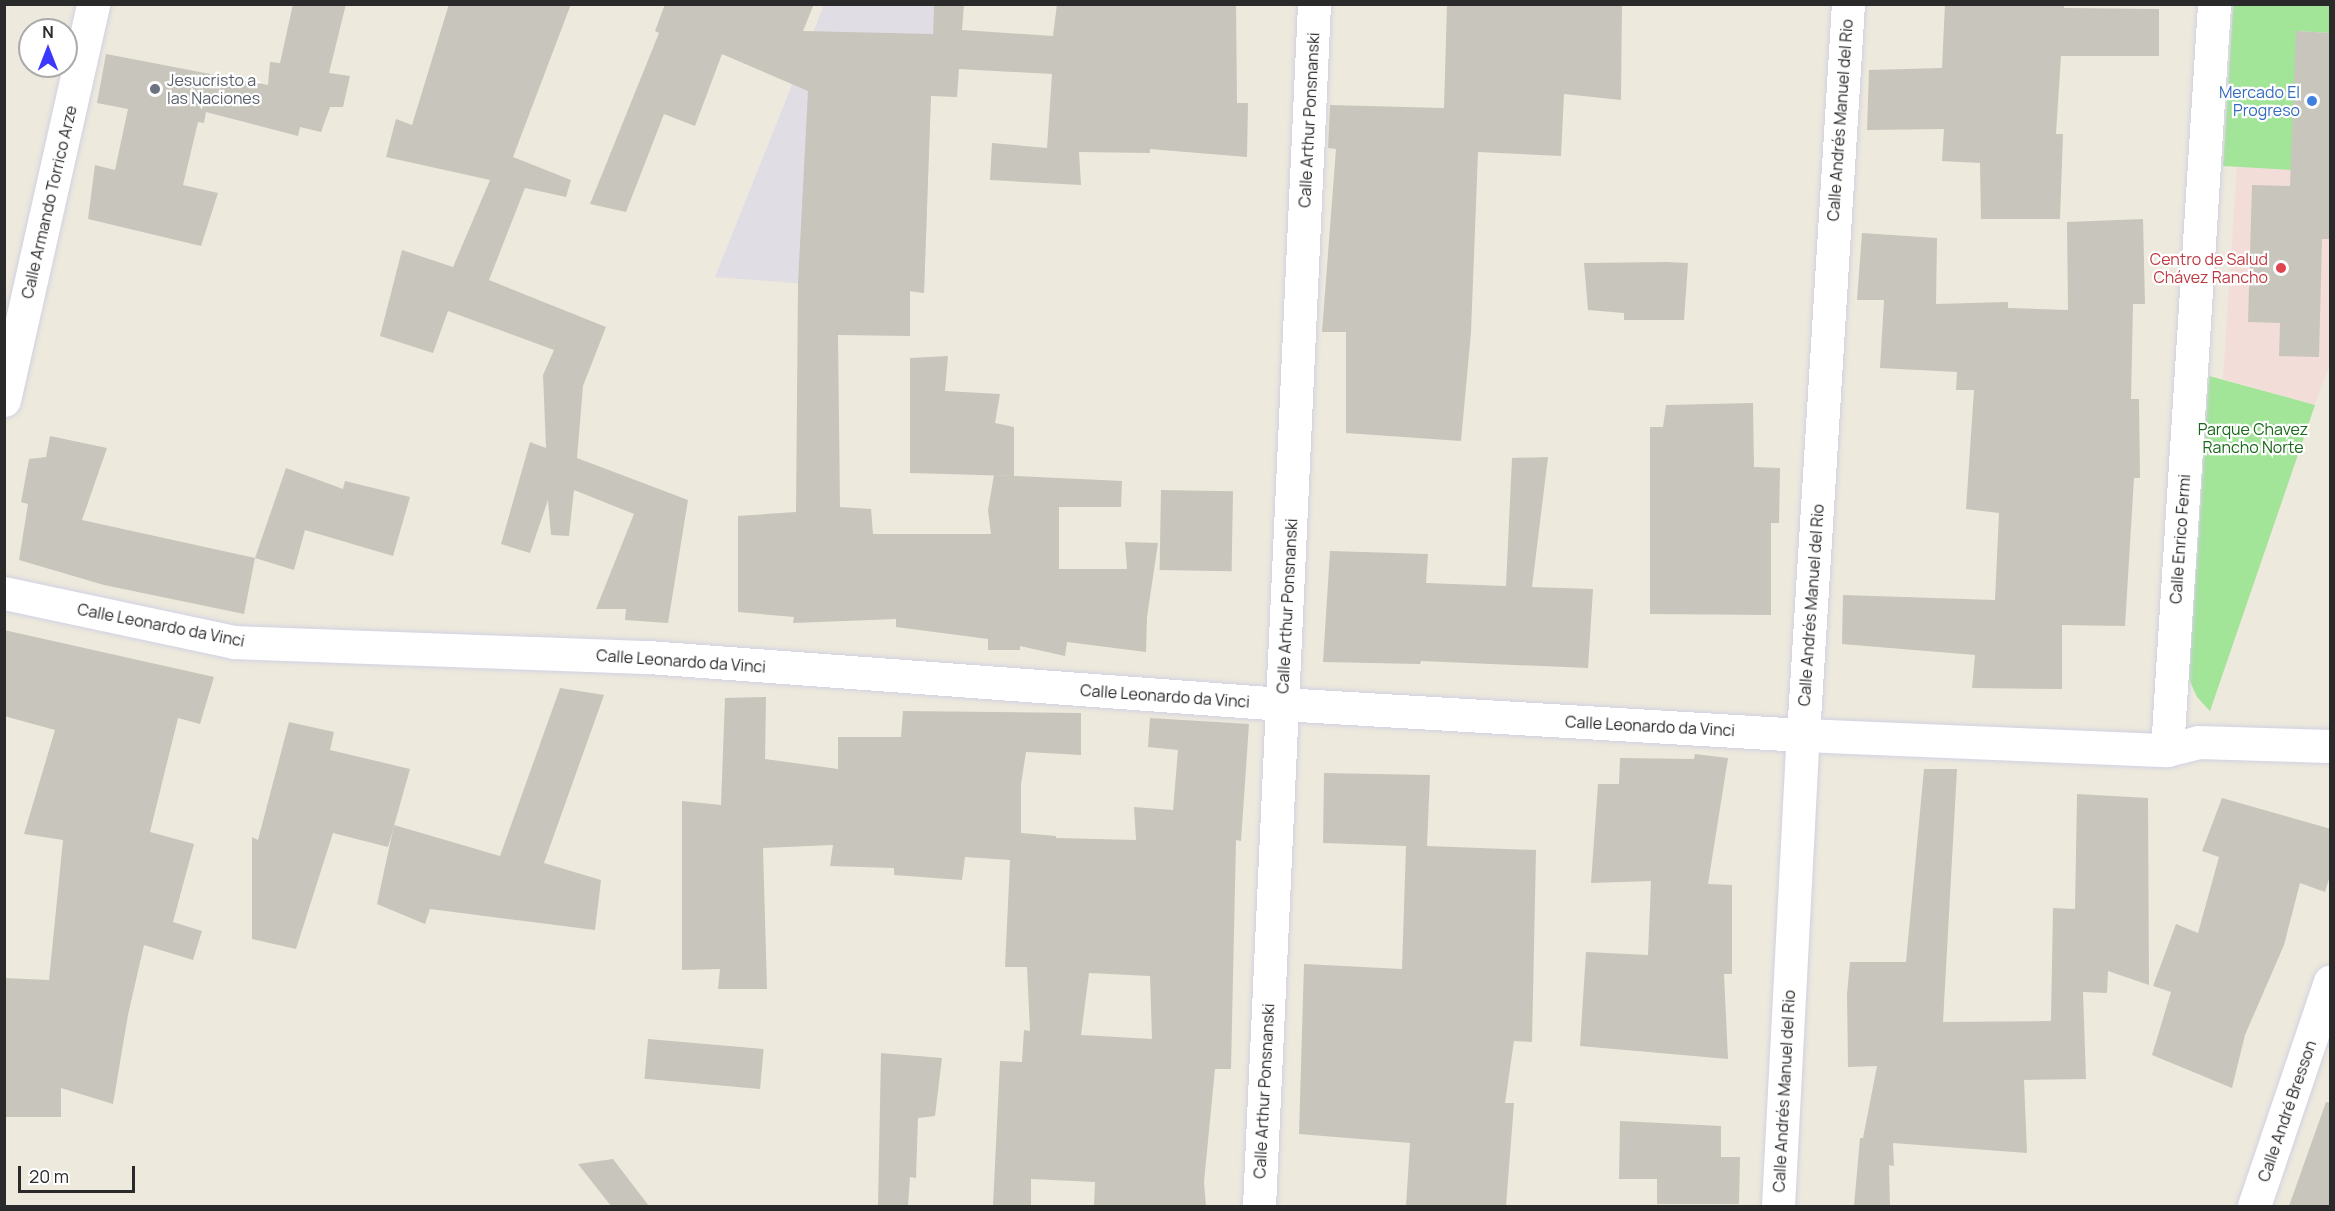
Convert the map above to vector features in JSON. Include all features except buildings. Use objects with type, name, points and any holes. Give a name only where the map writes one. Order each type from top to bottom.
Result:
[{"type":"street","name":"Calle Armando Torrico Arze","points":[[4,400],[93,4]]},
{"type":"street","name":"Calle Arthur Ponsnanski","points":[[1259,1206],[1314,4]]},
{"type":"street","name":"Calle Andrés Manuel del Rio","points":[[1778,1206],[1803,735],[1848,4]]},
{"type":"street","name":"Calle Enrico Fermi","points":[[2167,750],[2214,4]]},
{"type":"street","name":"Calle Leonardo da Vinci","points":[[4,593],[234,642],[648,657],[1282,704],[1803,735],[2167,750],[2198,742],[2331,746]]},
{"type":"street","name":"Calle André Bresson","points":[[2254,1206],[2331,981]]},
{"type":"shaded area","points":[[824,5],[934,5],[924,293],[715,277]]},
{"type":"shaded area","name":"Centro de Salud Chávez Rancho","points":[[2237,167],[2330,172],[2330,364],[2315,405],[2223,379]]},
{"type":"green space","points":[[2233,5],[2330,5],[2330,33],[2297,31],[2291,170],[2223,166]]},
{"type":"green space","name":"Parque Chavez Rancho Norte","points":[[2209,376],[2315,405],[2210,711],[2197,697],[2189,679]]},
{"type":"place","name":"Jesucristo a las Naciones","points":[[155,89]]},
{"type":"place","name":"Mercado El Progreso","points":[[2312,101]]},
{"type":"place","name":"Centro de Salud Chávez Rancho","points":[[2281,268]]}]
